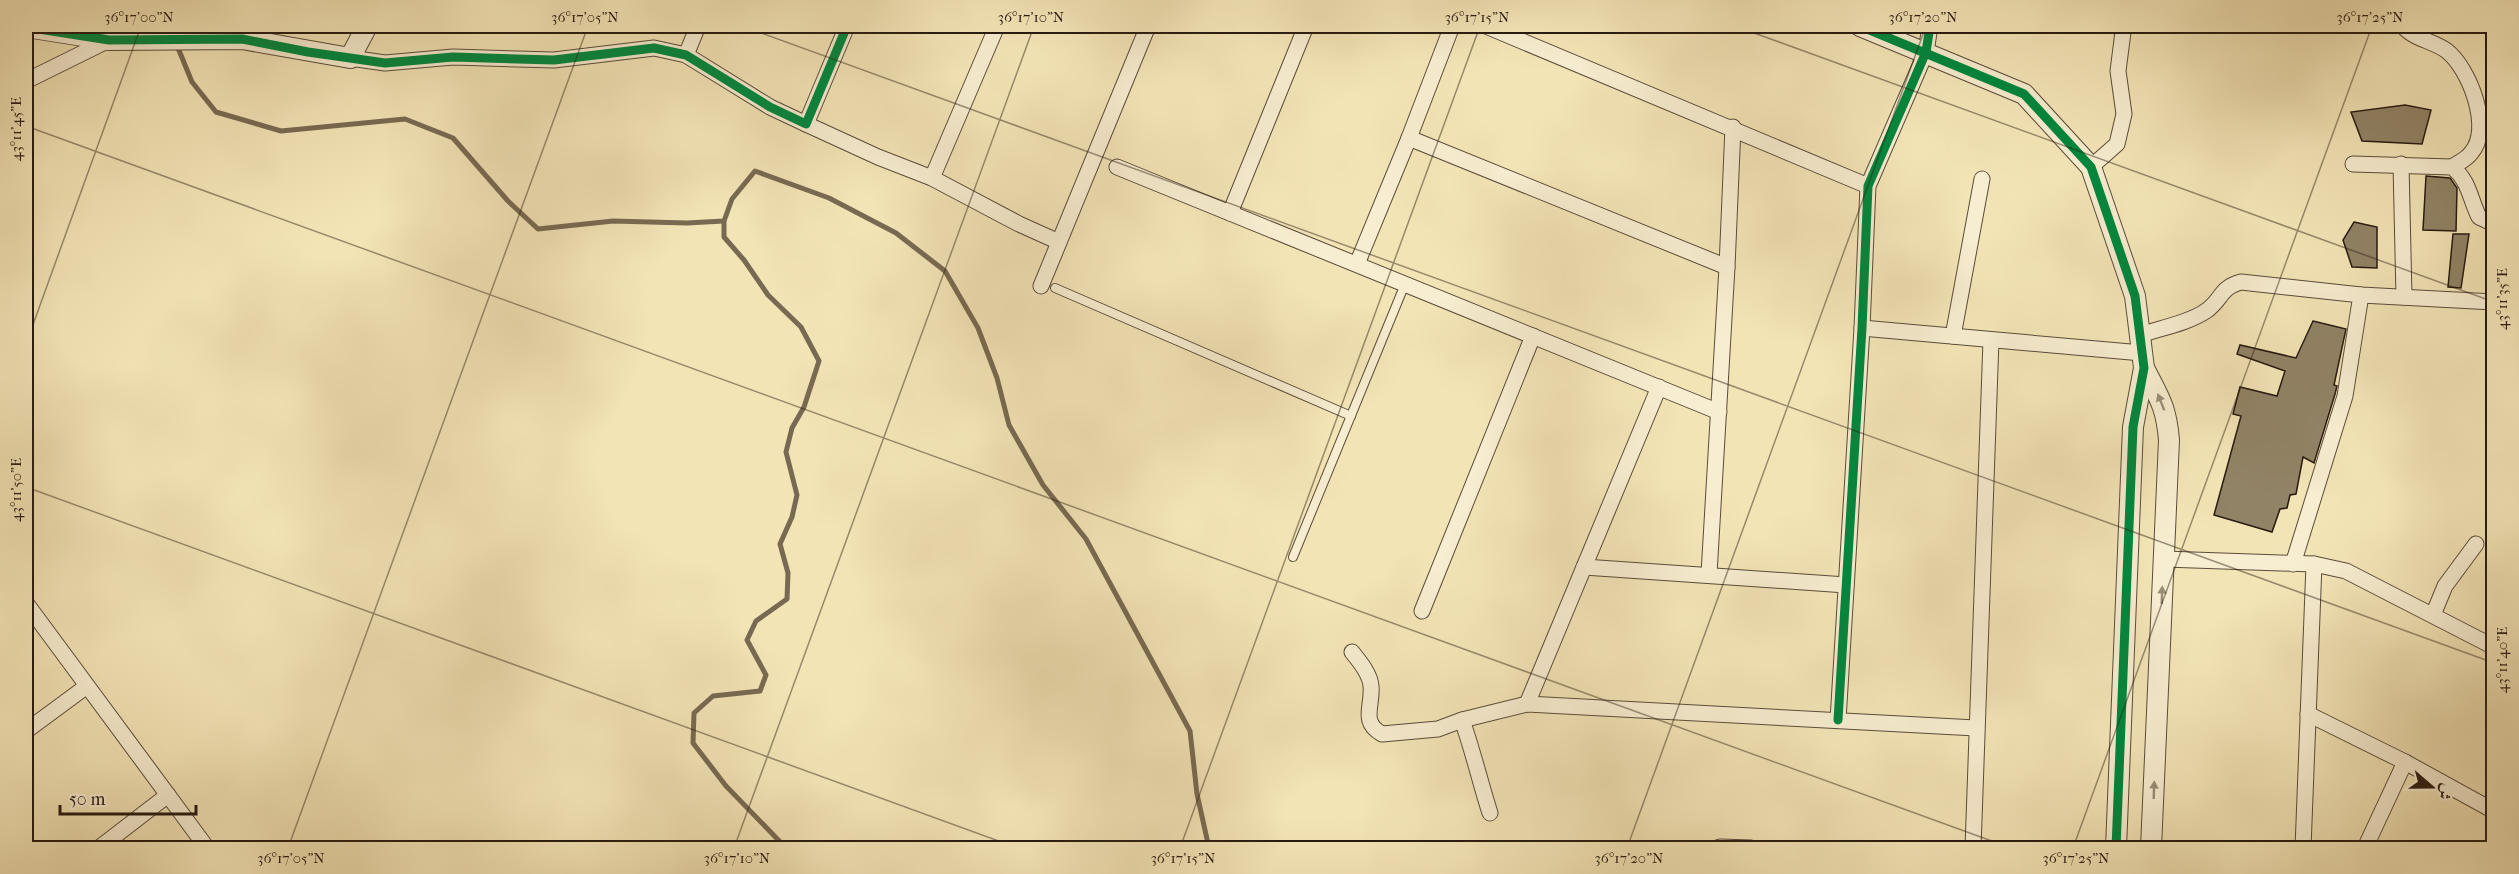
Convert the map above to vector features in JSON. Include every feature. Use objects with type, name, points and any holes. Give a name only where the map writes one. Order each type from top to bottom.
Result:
[{"type":"street","points":[[350,58],[367,26]]},
{"type":"street","points":[[686,55],[698,26]]},
{"type":"street","points":[[806,124],[847,26]]},
{"type":"street","points":[[932,178],[997,26]]},
{"type":"street","points":[[1048,287],[1059,242],[1148,26]]},
{"type":"street","points":[[1230,213],[1306,26]]},
{"type":"street","points":[[1357,264],[1452,26]]},
{"type":"street","points":[[1486,26],[1733,127],[1868,186]]},
{"type":"street","points":[[1860,26],[2024,94],[2091,167],[2135,296],[2142,352],[2133,427],[2116,849]]},
{"type":"street","points":[[1838,720],[1862,328],[1868,186],[1926,52],[1930,26]]},
{"type":"street","points":[[2091,167],[2117,144],[2124,114],[2118,71],[2123,32],[2118,26]]},
{"type":"street","points":[[2403,26],[2410,33],[2444,49],[2453,56],[2464,73],[2480,116],[2481,130],[2475,147],[2471,154],[2452,167]]},
{"type":"street","points":[[26,27],[110,39],[242,39],[385,63],[453,57],[554,60],[654,48],[686,55],[770,107],[878,157],[932,178],[1009,219],[1059,242]]},
{"type":"street","points":[[26,81],[110,39]]},
{"type":"street","points":[[1709,574],[1733,127]]},
{"type":"street","points":[[1409,138],[1727,267]]},
{"type":"street","points":[[2353,164],[2452,167],[2461,174],[2467,184],[2479,217],[2493,224]]},
{"type":"street","points":[[2401,165],[2404,297]]},
{"type":"street","points":[[1117,167],[1719,412]]},
{"type":"street","points":[[1953,336],[1982,179]]},
{"type":"street","points":[[1862,328],[2142,352],[2206,310],[2228,286],[2241,282],[2361,295],[2493,302]]},
{"type":"street","points":[[2293,564],[2345,396],[2361,295]]},
{"type":"street","points":[[1422,611],[1533,336]]},
{"type":"street","points":[[1973,849],[1991,340]]},
{"type":"street","points":[[2142,352],[2162,399],[2169,440],[2151,849]]},
{"type":"street","points":[[1527,704],[1659,387]]},
{"type":"street","points":[[2433,615],[2445,586],[2476,544]]},
{"type":"street","points":[[2164,559],[2314,564],[2346,571],[2493,647]]},
{"type":"street","points":[[2302,849],[2314,564]]},
{"type":"street","points":[[1584,567],[1846,585]]},
{"type":"street","points":[[26,603],[207,849]]},
{"type":"street","points":[[1352,652],[1364,668],[1371,684],[1368,718],[1374,729],[1382,734],[1438,729],[1462,720],[1527,704],[1976,728]]},
{"type":"street","points":[[26,731],[87,686]]},
{"type":"street","points":[[2308,714],[2405,762],[2493,811]]},
{"type":"street","points":[[1462,720],[1490,813]]},
{"type":"street","points":[[2365,849],[2405,762]]},
{"type":"street","points":[[99,849],[168,795]]},
{"type":"street","points":[[1717,849],[1720,847],[1751,849]]},
{"type":"lane","points":[[1293,557],[1405,284]]},
{"type":"lane","points":[[1048,287],[1351,416]]},
{"type":"building","points":[[2405,105],[2431,110],[2422,144],[2362,141],[2351,112]]},
{"type":"building","points":[[2426,176],[2450,178],[2457,188],[2456,231],[2423,230]]},
{"type":"building","points":[[2354,222],[2377,227],[2377,268],[2352,267],[2343,240]]},
{"type":"building","points":[[2453,234],[2469,234],[2461,288],[2448,287]]},
{"type":"building","points":[[2313,321],[2346,329],[2334,385],[2337,386],[2314,463],[2303,457],[2296,494],[2290,495],[2287,508],[2280,509],[2272,532],[2214,515],[2241,416],[2233,414],[2240,387],[2277,396],[2285,371],[2237,354],[2240,345],[2296,358]]},
{"type":"waterway","points":[[176,43],[192,82],[216,112],[281,131],[405,119],[453,138],[508,201],[538,229],[613,221],[687,223],[724,221],[732,199],[755,171],[829,198],[896,233],[945,271],[978,328],[997,378],[1009,425],[1043,485],[1086,539],[1190,731],[1197,794],[1209,848]]},
{"type":"waterway","points":[[724,221],[724,237],[744,260],[768,295],[801,327],[819,361],[804,407],[792,428],[786,452],[797,495],[792,517],[780,544],[788,573],[787,599],[756,621],[747,640],[766,675],[760,691],[713,696],[694,713],[693,743],[726,786],[786,848]]},
{"type":"cycle path","points":[[26,27],[109,40],[242,39],[308,52],[385,63],[453,57],[554,60],[654,48],[686,55],[770,107],[806,124],[847,26]]},
{"type":"cycle path","points":[[1860,26],[2024,94],[2091,167],[2135,296],[2144,368],[2133,427],[2116,848]]},
{"type":"cycle path","points":[[1838,720],[1862,328],[1868,186],[1926,52],[1930,26]]}]
